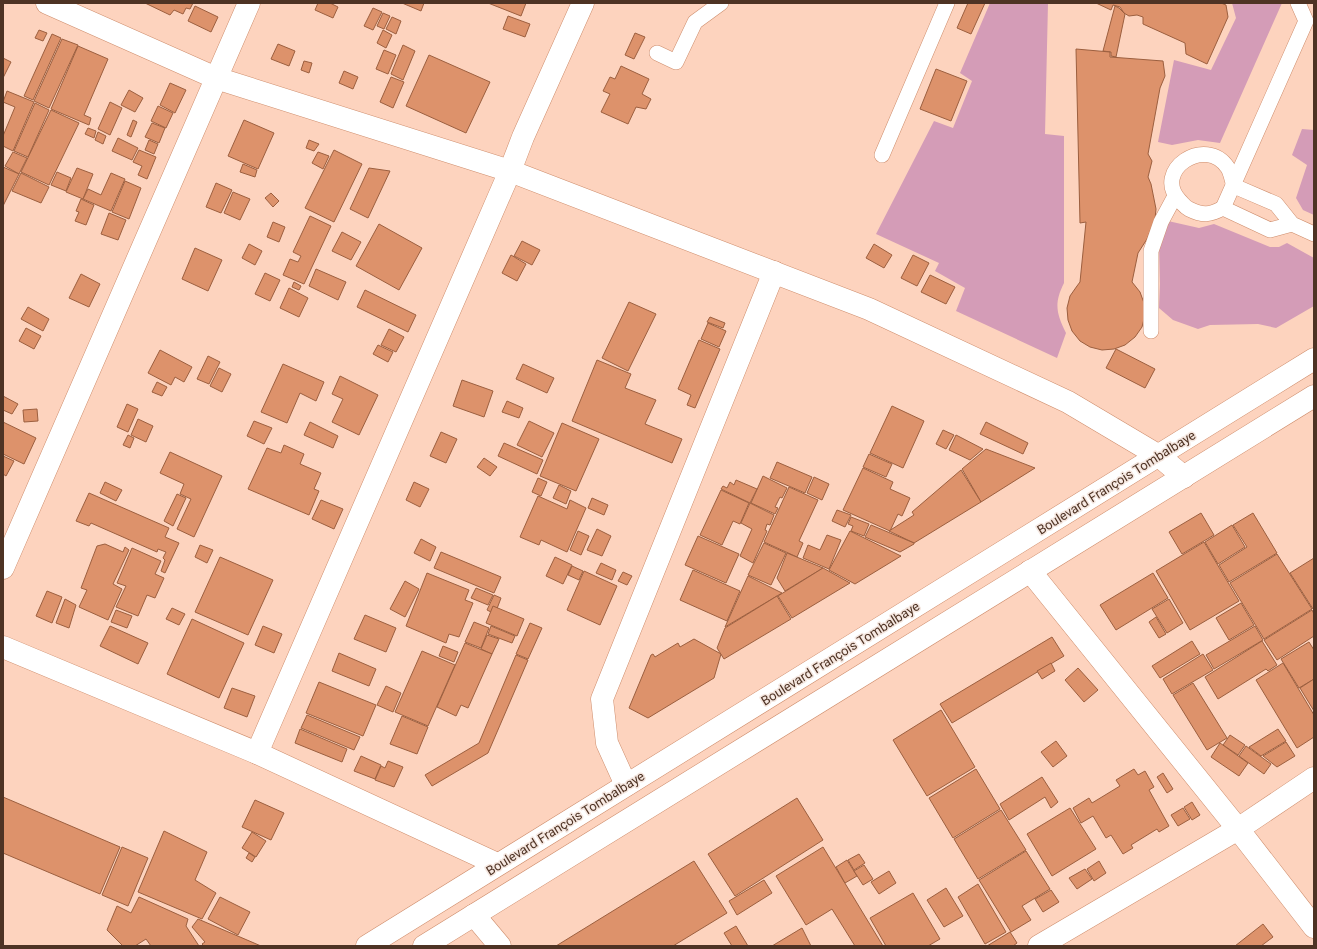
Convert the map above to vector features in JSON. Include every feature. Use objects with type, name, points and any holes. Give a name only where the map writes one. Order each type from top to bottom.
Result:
[{"type":"street","points":[[47,3],[216,78],[510,171],[869,309],[1068,402],[1159,456],[1184,477]]},
{"type":"street","points":[[3,568],[249,3]]},
{"type":"street","points":[[257,752],[510,171],[523,136],[583,3]]},
{"type":"street","points":[[626,784],[606,743],[602,699],[774,272]]},
{"type":"street","name":"Boulevard François Tombalbaye","points":[[366,946],[496,864],[1314,359]]},
{"type":"street","points":[[424,946],[1314,396]]},
{"type":"street","points":[[1030,571],[1238,829],[1314,927]]},
{"type":"street","points":[[3,647],[257,752],[496,864]]},
{"type":"street","points":[[1039,946],[1238,829],[1314,778]]},
{"type":"street","points":[[474,915],[500,946]]},
{"type":"lane","points":[[657,53],[676,62],[695,22],[721,3]]},
{"type":"lane","points":[[882,155],[947,3]]},
{"type":"lane","points":[[1298,3],[1306,21],[1234,186],[1224,208],[1213,213],[1199,214],[1186,208],[1175,196],[1170,182],[1175,169],[1188,158],[1207,154],[1219,158],[1228,169],[1234,186],[1276,204],[1292,224],[1314,234]]},
{"type":"lane","points":[[1150,331],[1151,251],[1161,222],[1175,196]]},
{"type":"lane","points":[[1224,208],[1270,230],[1292,224]]},
{"type":"shaded area","points":[[990,3],[1048,3],[1045,134],[1064,136],[1064,283],[1059,296],[1058,314],[1066,333],[1057,358],[956,311],[965,288],[935,271],[939,263],[876,234],[934,121],[953,128],[972,81],[960,73]]},
{"type":"shaded area","points":[[1232,3],[1282,3],[1220,143],[1198,140],[1172,145],[1158,142],[1174,60],[1211,70],[1236,18]]},
{"type":"shaded area","points":[[1302,129],[1314,130],[1314,215],[1303,210],[1296,198],[1307,165],[1292,155]]},
{"type":"shaded area","points":[[1168,221],[1199,228],[1214,224],[1270,247],[1279,247],[1287,243],[1314,258],[1314,306],[1276,328],[1258,324],[1210,325],[1198,329],[1173,320],[1159,308],[1159,245]]},
{"type":"building","points":[[145,3],[193,3],[190,9],[186,8],[183,14],[174,10],[170,15]]},
{"type":"building","points":[[318,3],[330,3],[338,7],[333,18],[315,10]]},
{"type":"building","points":[[402,3],[424,3],[421,11]]},
{"type":"building","points":[[488,3],[526,3],[521,16]]},
{"type":"building","points":[[968,3],[985,3],[971,34],[957,28]]},
{"type":"building","points":[[1096,3],[1221,3],[1226,5],[1228,17],[1207,64],[1186,54],[1185,43],[1143,24],[1143,17],[1137,15],[1129,16],[1124,13],[1120,7],[1113,5],[1111,10]]},
{"type":"building","points":[[195,6],[218,17],[211,32],[188,21]]},
{"type":"building","points":[[1115,6],[1125,14],[1116,57],[1111,56],[1111,52],[1103,51]]},
{"type":"building","points":[[373,8],[382,12],[373,30],[364,26]]},
{"type":"building","points":[[383,13],[390,16],[384,29],[377,26]]},
{"type":"building","points":[[508,16],[530,24],[525,37],[503,29]]},
{"type":"building","points":[[392,17],[401,21],[396,34],[386,29]]},
{"type":"building","points":[[39,30],[47,33],[43,41],[35,38]]},
{"type":"building","points":[[383,30],[392,35],[386,48],[377,43]]},
{"type":"building","points":[[635,33],[645,37],[634,59],[625,55]]},
{"type":"building","points":[[52,34],[61,38],[33,100],[24,96]]},
{"type":"building","points":[[62,39],[78,45],[49,108],[34,101]]},
{"type":"building","points":[[278,44],[295,51],[289,66],[271,59]]},
{"type":"building","points":[[403,45],[415,51],[403,80],[391,74]]},
{"type":"building","points":[[78,46],[108,59],[84,115],[91,118],[89,125],[51,109]]},
{"type":"building","points":[[1076,49],[1110,52],[1110,57],[1163,61],[1165,76],[1160,88],[1148,154],[1152,161],[1148,177],[1151,184],[1156,209],[1155,219],[1147,239],[1138,253],[1132,282],[1140,292],[1144,303],[1145,315],[1142,327],[1135,337],[1125,345],[1114,349],[1102,350],[1090,347],[1080,341],[1072,331],[1068,320],[1067,308],[1070,296],[1080,282],[1086,222],[1080,223]]},
{"type":"building","points":[[384,50],[396,55],[388,74],[376,69]]},
{"type":"building","points":[[429,55],[490,82],[466,133],[406,106]]},
{"type":"building","points":[[3,58],[11,62],[3,78]]},
{"type":"building","points":[[304,61],[312,63],[309,73],[301,70]]},
{"type":"building","points":[[621,66],[649,79],[642,94],[651,99],[646,109],[636,107],[628,124],[601,112],[610,94],[603,91],[610,77],[615,79]]},
{"type":"building","points":[[936,69],[967,81],[951,121],[920,109]]},
{"type":"building","points":[[344,71],[358,77],[353,89],[339,83]]},
{"type":"building","points":[[391,77],[404,82],[393,108],[380,102]]},
{"type":"building","points":[[170,83],[186,90],[175,113],[160,105]]},
{"type":"building","points":[[129,90],[143,98],[135,112],[121,105]]},
{"type":"building","points":[[7,91],[34,102],[13,151],[3,146],[3,136],[15,107],[3,102]]},
{"type":"building","points":[[110,102],[122,108],[110,135],[98,129]]},
{"type":"building","points":[[35,103],[49,110],[28,157],[14,151]]},
{"type":"building","points":[[158,106],[173,113],[166,128],[151,121]]},
{"type":"building","points":[[51,110],[79,123],[49,185],[21,172]]},
{"type":"building","points":[[133,120],[137,122],[131,137],[127,135]]},
{"type":"building","points":[[244,120],[274,133],[258,169],[228,156]]},
{"type":"building","points":[[152,123],[165,128],[159,143],[145,137]]},
{"type":"building","points":[[88,128],[96,131],[94,138],[85,134]]},
{"type":"building","points":[[98,132],[106,136],[103,144],[95,140]]},
{"type":"building","points":[[118,138],[138,148],[132,160],[112,151]]},
{"type":"building","points":[[149,140],[158,144],[154,154],[145,150]]},
{"type":"building","points":[[309,140],[319,144],[314,151],[306,148]]},
{"type":"building","points":[[139,150],[156,157],[147,179],[138,175],[142,166],[133,162]]},
{"type":"building","points":[[334,150],[362,164],[334,222],[305,208]]},
{"type":"building","points":[[13,152],[27,158],[19,174],[5,166]]},
{"type":"building","points":[[318,152],[329,156],[323,169],[312,163]]},
{"type":"building","points":[[243,164],[257,170],[255,177],[240,172]]},
{"type":"building","points":[[3,167],[19,174],[3,206]]},
{"type":"building","points":[[77,168],[93,174],[83,199],[66,192]]},
{"type":"building","points":[[369,168],[390,171],[368,218],[350,209]]},
{"type":"building","points":[[57,172],[71,178],[66,191],[51,185]]},
{"type":"building","points":[[21,173],[49,187],[41,203],[12,191]]},
{"type":"building","points":[[111,173],[125,179],[111,211],[83,199],[88,189],[101,195]]},
{"type":"building","points":[[125,181],[141,188],[129,219],[112,212]]},
{"type":"building","points":[[216,183],[232,190],[221,213],[206,207]]},
{"type":"building","points":[[233,192],[250,199],[240,220],[224,213]]},
{"type":"building","points":[[271,193],[279,201],[273,207],[265,198]]},
{"type":"building","points":[[81,199],[94,205],[86,225],[75,221],[79,212],[76,211]]},
{"type":"building","points":[[109,213],[126,220],[118,240],[101,234]]},
{"type":"building","points":[[310,216],[331,226],[304,284],[283,275],[290,259],[298,262],[301,256],[293,252]]},
{"type":"building","points":[[273,222],[285,227],[279,242],[267,237]]},
{"type":"building","points":[[379,224],[422,248],[399,290],[356,266]]},
{"type":"building","points":[[342,232],[361,242],[351,260],[332,251]]},
{"type":"building","points":[[522,241],[540,250],[532,265],[514,256]]},
{"type":"building","points":[[249,244],[262,251],[255,265],[242,258]]},
{"type":"building","points":[[874,244],[892,255],[884,268],[866,258]]},
{"type":"building","points":[[195,248],[222,260],[208,291],[182,279]]},
{"type":"building","points":[[511,255],[526,264],[517,281],[502,273]]},
{"type":"building","points":[[913,255],[929,263],[917,286],[901,278]]},
{"type":"building","points":[[316,269],[346,282],[338,300],[309,286]]},
{"type":"building","points":[[265,273],[280,280],[270,301],[255,294]]},
{"type":"building","points":[[81,274],[100,284],[89,307],[69,298]]},
{"type":"building","points":[[930,275],[955,287],[946,304],[921,292]]},
{"type":"building","points":[[294,282],[301,286],[299,290],[292,287]]},
{"type":"building","points":[[289,288],[308,298],[299,317],[280,308]]},
{"type":"building","points":[[365,290],[416,315],[408,332],[357,307]]},
{"type":"building","points":[[629,302],[656,314],[628,371],[602,358]]},
{"type":"building","points":[[28,307],[49,319],[43,331],[21,319]]},
{"type":"building","points":[[710,317],[725,323],[723,328],[707,322]]},
{"type":"building","points":[[708,323],[726,331],[719,347],[701,339]]},
{"type":"building","points":[[26,328],[41,336],[34,349],[19,341]]},
{"type":"building","points":[[389,329],[404,337],[396,352],[381,345]]},
{"type":"building","points":[[699,340],[720,349],[695,408],[687,405],[691,395],[678,389]]},
{"type":"building","points":[[378,345],[393,352],[388,362],[373,354]]},
{"type":"building","points":[[1116,349],[1155,369],[1145,388],[1106,368]]},
{"type":"building","points":[[160,350],[192,367],[184,382],[175,377],[171,385],[148,373]]},
{"type":"building","points":[[208,356],[220,362],[209,384],[197,379]]},
{"type":"building","points":[[597,360],[631,374],[625,388],[656,400],[645,424],[682,439],[672,463],[572,421]]},
{"type":"building","points":[[283,364],[324,382],[316,401],[300,393],[287,423],[261,412]]},
{"type":"building","points":[[523,364],[554,378],[547,393],[516,379]]},
{"type":"building","points":[[219,368],[231,374],[222,392],[210,386]]},
{"type":"building","points":[[340,376],[378,395],[359,435],[332,422],[343,399],[332,394]]},
{"type":"building","points":[[462,380],[493,391],[484,417],[453,406]]},
{"type":"building","points":[[157,382],[167,387],[162,396],[152,392]]},
{"type":"building","points":[[3,396],[18,404],[12,414],[3,410]]},
{"type":"building","points":[[507,401],[523,408],[519,418],[502,412]]},
{"type":"building","points":[[127,404],[138,409],[128,432],[117,427]]},
{"type":"building","points":[[892,406],[924,421],[903,468],[870,453]]},
{"type":"building","points":[[37,409],[38,421],[24,422],[23,410]]},
{"type":"building","points":[[138,419],[153,426],[146,442],[131,435]]},
{"type":"building","points":[[254,421],[272,428],[264,444],[247,436]]},
{"type":"building","points":[[529,421],[554,433],[542,457],[517,445]]},
{"type":"building","points":[[3,422],[36,438],[24,464],[3,454]]},
{"type":"building","points":[[310,422],[338,436],[333,448],[304,435]]},
{"type":"building","points":[[986,422],[1028,443],[1023,454],[980,434]]},
{"type":"building","points":[[562,423],[599,439],[576,491],[540,476]]},
{"type":"building","points":[[943,430],[954,435],[946,449],[936,444]]},
{"type":"building","points":[[441,432],[457,439],[446,463],[430,456]]},
{"type":"building","points":[[128,435],[134,438],[130,448],[123,445]]},
{"type":"building","points":[[956,435],[983,449],[970,460],[949,450]]},
{"type":"building","points":[[504,443],[543,460],[537,474],[498,456]]},
{"type":"building","points":[[284,445],[304,454],[300,464],[321,473],[314,489],[319,491],[309,515],[248,489],[267,448],[281,453]]},
{"type":"building","points":[[986,449],[1035,468],[981,502],[962,469]]},
{"type":"building","points":[[170,452],[222,476],[194,537],[177,529],[191,499],[180,494],[184,484],[160,473]]},
{"type":"building","points":[[869,454],[892,464],[886,477],[863,467]]},
{"type":"building","points":[[3,456],[14,461],[6,476],[3,474]]},
{"type":"building","points":[[484,458],[497,467],[490,476],[477,467]]},
{"type":"building","points":[[777,462],[812,477],[805,493],[770,478]]},
{"type":"building","points":[[863,468],[893,482],[890,489],[910,498],[902,516],[898,514],[890,531],[843,510]]},
{"type":"building","points":[[961,470],[981,502],[914,543],[889,531],[914,515],[912,512]]},
{"type":"building","points":[[763,476],[787,488],[775,507],[778,508],[775,514],[751,503]]},
{"type":"building","points":[[814,477],[829,484],[822,500],[807,493]]},
{"type":"building","points":[[538,478],[547,482],[541,496],[532,492]]},
{"type":"building","points":[[736,480],[757,489],[750,503],[721,489],[723,486],[727,488],[730,482],[734,485]]},
{"type":"building","points":[[105,482],[122,490],[116,501],[100,493]]},
{"type":"building","points":[[414,482],[429,489],[420,507],[406,500]]},
{"type":"building","points":[[559,485],[571,491],[566,504],[553,498]]},
{"type":"building","points":[[789,487],[818,500],[799,541],[803,543],[797,557],[764,542]]},
{"type":"building","points":[[721,490],[749,503],[740,524],[733,521],[722,545],[700,535]]},
{"type":"building","points":[[89,493],[169,528],[165,537],[179,543],[165,573],[161,571],[165,560],[163,558],[166,552],[158,549],[157,552],[91,523],[89,526],[76,521]]},
{"type":"building","points":[[177,494],[186,498],[173,526],[164,521]]},
{"type":"building","points":[[538,496],[567,509],[570,500],[586,508],[567,552],[541,540],[539,545],[520,537]]},
{"type":"building","points":[[592,498],[608,505],[604,515],[588,508]]},
{"type":"building","points":[[321,500],[343,509],[334,529],[312,519]]},
{"type":"building","points":[[750,503],[774,515],[770,525],[767,524],[765,530],[767,531],[753,563],[740,556],[752,529],[741,523]]},
{"type":"building","points":[[837,510],[851,515],[845,527],[832,521]]},
{"type":"building","points":[[1201,513],[1214,535],[1182,554],[1169,532]]},
{"type":"building","points":[[1253,513],[1277,553],[1229,582],[1219,565],[1247,547],[1233,525]]},
{"type":"building","points":[[851,517],[869,524],[864,536],[851,531],[853,526],[848,524]]},
{"type":"building","points":[[871,525],[914,544],[900,552],[865,537]]},
{"type":"building","points":[[1232,525],[1245,547],[1218,564],[1205,542]]},
{"type":"building","points":[[597,529],[611,536],[602,556],[587,550]]},
{"type":"building","points":[[578,531],[589,536],[581,555],[570,550]]},
{"type":"building","points":[[850,531],[901,556],[855,584],[829,570]]},
{"type":"building","points":[[827,535],[841,540],[829,569],[803,558],[808,545],[820,550]]},
{"type":"building","points":[[698,536],[739,554],[726,583],[685,565]]},
{"type":"building","points":[[421,539],[436,547],[430,561],[414,553]]},
{"type":"building","points":[[1204,542],[1239,601],[1190,630],[1156,571]]},
{"type":"building","points":[[764,543],[786,553],[771,585],[748,575]]},
{"type":"building","points":[[105,544],[123,552],[125,547],[129,550],[113,584],[122,589],[108,620],[79,607],[87,590],[81,588],[97,546]]},
{"type":"building","points":[[200,545],[213,550],[207,563],[195,557]]},
{"type":"building","points":[[132,548],[161,561],[155,574],[164,578],[155,598],[147,595],[138,616],[116,607],[126,586],[117,583]]},
{"type":"building","points":[[441,552],[501,577],[494,593],[434,568]]},
{"type":"building","points":[[787,553],[823,568],[785,591],[777,578]]},
{"type":"building","points":[[1277,554],[1312,609],[1264,639],[1230,583]]},
{"type":"building","points":[[220,557],[273,580],[248,635],[195,612]]},
{"type":"building","points":[[555,557],[572,565],[563,584],[546,576]]},
{"type":"building","points":[[1314,558],[1314,608],[1313,609],[1290,573]]},
{"type":"building","points":[[601,563],[616,570],[612,580],[596,573]]},
{"type":"building","points":[[572,566],[583,571],[579,580],[568,575]]},
{"type":"building","points":[[823,568],[850,583],[792,618],[778,596]]},
{"type":"building","points":[[693,570],[740,591],[727,621],[680,600]]},
{"type":"building","points":[[584,571],[617,586],[600,625],[567,610]]},
{"type":"building","points":[[623,572],[632,576],[627,585],[618,581]]},
{"type":"building","points":[[427,573],[469,590],[465,600],[473,603],[459,637],[449,634],[446,643],[406,626]]},
{"type":"building","points":[[1153,573],[1168,598],[1116,630],[1100,605]]},
{"type":"building","points":[[748,576],[782,593],[725,627]]},
{"type":"building","points":[[405,581],[419,589],[405,617],[390,609]]},
{"type":"building","points":[[476,588],[493,595],[488,605],[471,598]]},
{"type":"building","points":[[47,591],[62,597],[52,623],[36,616]]},
{"type":"building","points":[[494,595],[501,598],[495,614],[487,610]]},
{"type":"building","points":[[777,596],[791,619],[724,659],[717,648],[725,628]]},
{"type":"building","points":[[65,599],[76,605],[69,628],[56,623]]},
{"type":"building","points":[[1169,599],[1183,623],[1167,633],[1152,609]]},
{"type":"building","points":[[1241,603],[1254,625],[1229,640],[1216,618]]},
{"type":"building","points":[[493,606],[524,619],[517,636],[486,623]]},
{"type":"building","points":[[172,608],[185,614],[179,625],[166,619]]},
{"type":"building","points":[[116,610],[132,616],[127,628],[111,622]]},
{"type":"building","points":[[1312,610],[1314,614],[1314,636],[1277,660],[1264,640]]},
{"type":"building","points":[[365,615],[396,628],[386,652],[354,639]]},
{"type":"building","points":[[1156,617],[1166,634],[1159,638],[1149,622]]},
{"type":"building","points":[[192,619],[244,643],[219,698],[167,674]]},
{"type":"building","points":[[474,622],[489,628],[481,648],[465,642]]},
{"type":"building","points":[[530,623],[542,628],[528,659],[516,654]]},
{"type":"building","points":[[110,626],[148,643],[138,664],[100,646]]},
{"type":"building","points":[[263,626],[282,634],[274,653],[255,645]]},
{"type":"building","points":[[491,626],[515,636],[512,643],[488,634]]},
{"type":"building","points":[[1255,626],[1263,640],[1214,669],[1206,655]]},
{"type":"building","points":[[487,635],[499,639],[492,654],[481,649]]},
{"type":"building","points":[[1052,637],[1064,656],[952,723],[940,704]]},
{"type":"building","points":[[694,639],[721,654],[714,678],[648,718],[629,708],[651,655],[653,654],[655,657],[678,643],[680,647]]},
{"type":"building","points":[[1192,641],[1200,654],[1160,678],[1152,666]]},
{"type":"building","points":[[1262,641],[1277,665],[1268,671],[1266,669],[1218,699],[1205,677]]},
{"type":"building","points":[[1309,642],[1314,650],[1314,679],[1299,688],[1281,659]]},
{"type":"building","points":[[465,643],[492,654],[468,708],[461,705],[456,716],[437,707]]},
{"type":"building","points":[[443,646],[458,652],[454,662],[439,656]]},
{"type":"building","points":[[422,651],[455,665],[428,726],[395,712]]},
{"type":"building","points":[[339,653],[376,669],[369,686],[332,671]]},
{"type":"building","points":[[1203,654],[1213,670],[1172,694],[1163,679]]},
{"type":"building","points":[[516,655],[528,660],[488,753],[432,786],[425,775],[479,743]]},
{"type":"building","points":[[1051,663],[1055,671],[1042,679],[1037,671]]},
{"type":"building","points":[[1283,663],[1314,715],[1314,737],[1297,748],[1256,680]]},
{"type":"building","points":[[1078,668],[1098,690],[1084,702],[1065,680]]},
{"type":"building","points":[[1314,679],[1314,711],[1300,688]]},
{"type":"building","points":[[319,682],[376,705],[363,736],[306,713]]},
{"type":"building","points":[[1193,683],[1227,738],[1207,750],[1173,695]]},
{"type":"building","points":[[386,686],[401,693],[393,712],[377,705]]},
{"type":"building","points":[[232,688],[255,696],[247,717],[224,708]]},
{"type":"building","points":[[941,710],[975,767],[927,796],[893,740]]},
{"type":"building","points":[[307,715],[360,737],[354,750],[301,728]]},
{"type":"building","points":[[402,716],[428,727],[417,754],[390,744]]},
{"type":"building","points":[[300,729],[347,749],[342,762],[295,743]]},
{"type":"building","points":[[1278,729],[1286,741],[1261,756],[1249,747]]},
{"type":"building","points":[[1230,735],[1245,745],[1238,755],[1223,745]]},
{"type":"building","points":[[1056,741],[1067,756],[1053,767],[1041,752]]},
{"type":"building","points":[[1286,742],[1295,756],[1277,767],[1263,756]]},
{"type":"building","points":[[1220,743],[1248,763],[1239,776],[1211,757]]},
{"type":"building","points":[[1246,746],[1271,764],[1264,774],[1239,756]]},
{"type":"building","points":[[361,756],[381,765],[375,779],[354,771]]},
{"type":"building","points":[[388,761],[403,767],[394,787],[375,780],[381,766],[385,768]]},
{"type":"building","points":[[976,769],[1000,809],[953,838],[929,798]]},
{"type":"building","points":[[1134,769],[1138,775],[1145,771],[1154,787],[1149,790],[1169,826],[1159,832],[1157,829],[1131,845],[1133,848],[1123,854],[1111,835],[1106,838],[1093,816],[1081,823],[1073,808],[1089,798],[1092,803],[1120,786],[1116,780]]},
{"type":"building","points":[[1163,773],[1173,789],[1167,793],[1157,777]]},
{"type":"building","points":[[1042,777],[1058,802],[1051,808],[1045,797],[1009,820],[1000,804]]},
{"type":"building","points":[[3,797],[120,847],[100,894],[3,853]]},
{"type":"building","points":[[797,798],[823,840],[735,896],[708,854]]},
{"type":"building","points":[[255,800],[284,813],[271,840],[242,827]]},
{"type":"building","points":[[1192,802],[1200,815],[1192,820],[1184,807]]},
{"type":"building","points":[[1070,808],[1096,849],[1052,876],[1027,834]]},
{"type":"building","points":[[1183,808],[1190,819],[1178,826],[1171,815]]},
{"type":"building","points":[[1001,810],[1026,850],[978,879],[954,839]]},
{"type":"building","points":[[164,831],[207,852],[195,880],[216,893],[202,919],[138,892]]},
{"type":"building","points":[[252,832],[266,841],[256,857],[242,848]]},
{"type":"building","points":[[122,847],[148,858],[128,906],[102,895]]},
{"type":"building","points":[[823,847],[883,946],[855,946],[832,909],[806,925],[776,876]]},
{"type":"building","points":[[1026,851],[1050,889],[1022,906],[1031,920],[1011,932],[979,880]]},
{"type":"building","points":[[249,853],[255,857],[252,862],[246,858]]},
{"type":"building","points":[[859,854],[865,863],[854,870],[848,860]]},
{"type":"building","points":[[847,860],[857,876],[845,883],[836,867]]},
{"type":"building","points":[[694,861],[727,913],[673,946],[556,946]]},
{"type":"building","points":[[1099,861],[1106,873],[1094,881],[1087,869]]},
{"type":"building","points":[[864,865],[873,879],[863,885],[854,871]]},
{"type":"building","points":[[1085,869],[1092,879],[1077,889],[1069,878]]},
{"type":"building","points":[[889,871],[896,883],[879,894],[871,882]]},
{"type":"building","points":[[764,880],[772,893],[737,915],[729,901]]},
{"type":"building","points":[[978,884],[1006,932],[985,944],[958,897]]},
{"type":"building","points":[[946,888],[963,916],[944,927],[927,900]]},
{"type":"building","points":[[1051,890],[1059,902],[1043,912],[1035,899]]},
{"type":"building","points":[[913,893],[940,939],[928,946],[886,946],[870,918]]},
{"type":"building","points":[[139,897],[188,919],[186,926],[199,946],[151,946],[146,939],[135,946],[123,946],[107,930],[117,906],[131,913]]},
{"type":"building","points":[[220,897],[250,912],[238,935],[208,919]]},
{"type":"building","points":[[198,919],[261,946],[204,946],[202,944],[205,942],[192,927]]},
{"type":"building","points":[[1263,924],[1273,937],[1261,946],[1235,946]]},
{"type":"building","points":[[736,926],[748,946],[732,946],[724,933]]},
{"type":"building","points":[[802,928],[811,946],[772,946]]},
{"type":"building","points":[[1010,932],[1017,943],[1013,946],[987,946]]}]
